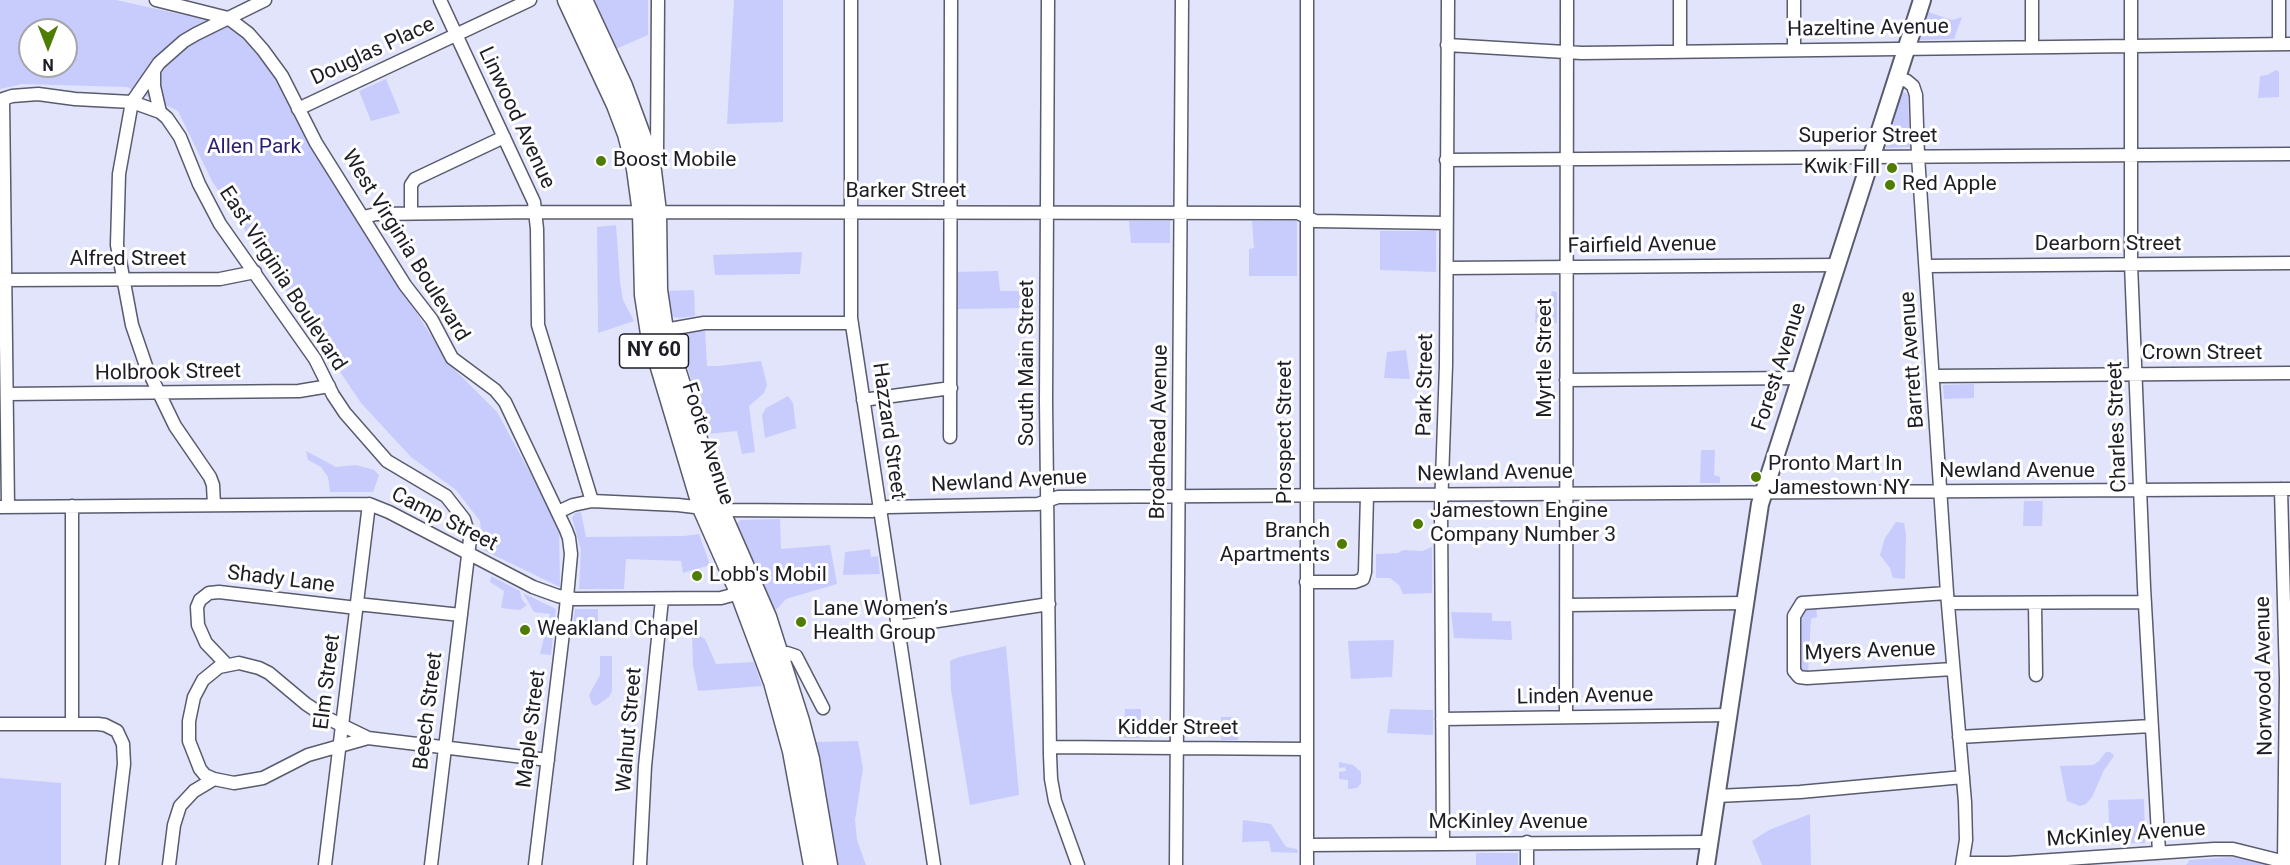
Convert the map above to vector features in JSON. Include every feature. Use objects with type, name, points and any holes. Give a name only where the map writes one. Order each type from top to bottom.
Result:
[{"type":"highway","name":"Foote Avenue","points":[[567,0],[616,105],[627,134],[649,212]]},
{"type":"highway","name":"Foote Avenue","points":[[583,0],[631,104],[652,171],[644,295],[711,509],[747,590],[810,759],[828,865]]},
{"type":"highway","name":"Foote Avenue","points":[[773,657],[813,865]]},
{"type":"main road","name":"Forest Avenue","points":[[1706,865],[1764,492],[1922,0]]},
{"type":"street","name":"West Virginia Boulevard","points":[[156,0],[187,4],[228,18],[248,33],[282,76],[316,143],[405,285],[435,326],[452,358],[495,390],[505,402],[569,538],[571,548],[567,597]]},
{"type":"street","points":[[214,505],[210,477],[175,426],[146,366],[132,326],[117,245],[117,200],[132,102],[154,71],[172,51],[196,34],[265,0]]},
{"type":"street","name":"Linwood Avenue","points":[[440,0],[532,195],[536,212],[538,325],[592,501]]},
{"type":"street","name":"Douglas Place","points":[[298,109],[530,0]]},
{"type":"street","points":[[652,171],[657,153],[658,0]]},
{"type":"street","name":"Hazzard Street","points":[[851,0],[852,323],[934,865]]},
{"type":"street","points":[[950,437],[951,0]]},
{"type":"street","name":"South Main Street","points":[[1048,0],[1047,501],[1051,779],[1055,801],[1078,865]]},
{"type":"street","name":"Broadhead Avenue","points":[[1176,865],[1182,0]]},
{"type":"street","name":"Prospect Street","points":[[1307,0],[1307,865]]},
{"type":"street","name":"Park Street","points":[[1443,843],[1443,495],[1448,0]]},
{"type":"street","name":"Myrtle Street","points":[[1566,717],[1567,0]]},
{"type":"street","points":[[1680,0],[1680,51]]},
{"type":"street","points":[[1794,0],[1794,49]]},
{"type":"street","points":[[2032,0],[2032,46]]},
{"type":"street","name":"Charles Street","points":[[2131,0],[2131,264],[2145,602],[2159,852]]},
{"type":"street","points":[[2279,0],[2285,44]]},
{"type":"street","points":[[187,4],[195,21],[196,34]]},
{"type":"street","name":"Hazeltine Avenue","points":[[1447,45],[1567,52],[2285,44]]},
{"type":"street","points":[[154,71],[155,95],[160,112]]},
{"type":"street","name":"Barrett Avenue","points":[[1898,78],[1913,86],[1916,95],[1918,156],[1948,598],[1963,777],[1966,840],[1962,864]]},
{"type":"street","points":[[4,507],[7,394],[3,280],[2,100],[38,94],[132,102],[160,112]]},
{"type":"street","name":"East Virginia Boulevard","points":[[160,112],[174,127],[199,184],[220,224],[315,359],[345,413],[387,461],[437,490],[453,503],[464,519],[469,532],[468,553]]},
{"type":"street","points":[[411,213],[411,185],[415,179],[504,137]]},
{"type":"street","name":"Superior Street","points":[[1446,160],[1872,155],[2290,154]]},
{"type":"street","name":"Barker Street","points":[[364,217],[372,214],[536,212],[1298,213],[1315,221],[1446,223]]},
{"type":"street","name":"Dearborn Street","points":[[1926,266],[2290,263]]},
{"type":"street","name":"Fairfield Avenue","points":[[1447,268],[1837,265]]},
{"type":"street","name":"Alfred Street","points":[[3,280],[220,279],[255,272]]},
{"type":"street","points":[[657,332],[704,323],[852,323]]},
{"type":"street","name":"Crown Street","points":[[1934,376],[2290,373]]},
{"type":"street","points":[[1566,380],[1801,378]]},
{"type":"street","name":"Holbrook Street","points":[[7,394],[299,391],[328,386]]},
{"type":"street","points":[[863,400],[951,388]]},
{"type":"street","name":"Newland Avenue","points":[[592,501],[711,509],[880,509],[1038,504],[1058,497],[2286,489]]},
{"type":"street","name":"Norwood Avenue","points":[[2286,489],[2287,863]]},
{"type":"street","points":[[1306,582],[1355,582],[1363,579],[1367,495]]},
{"type":"street","points":[[558,512],[573,505],[592,501]]},
{"type":"street","name":"Camp Street","points":[[4,507],[369,504],[389,512],[546,593],[567,597],[662,599],[721,598],[747,590]]},
{"type":"street","name":"Elm Street","points":[[325,865],[369,504]]},
{"type":"street","points":[[72,506],[72,724]]},
{"type":"street","name":"Beech Street","points":[[431,865],[468,553]]},
{"type":"street","name":"Shady Lane","points":[[227,665],[206,643],[198,625],[197,608],[200,600],[209,593],[219,592],[461,615]]},
{"type":"street","name":"Maple Street","points":[[535,865],[567,597]]},
{"type":"street","points":[[1948,598],[2035,603],[2145,602]]},
{"type":"street","name":"Myers Avenue","points":[[1948,598],[1807,601],[1799,606],[1794,616],[1794,671],[1799,678],[1953,669]]},
{"type":"street","name":"Walnut Street","points":[[640,865],[646,755],[662,599]]},
{"type":"street","points":[[1566,605],[1745,603]]},
{"type":"street","points":[[2035,603],[2036,675]]},
{"type":"street","points":[[898,627],[1049,604]]},
{"type":"street","points":[[773,657],[791,653],[796,656],[823,708]]},
{"type":"street","points":[[368,738],[308,755],[263,778],[234,783],[205,775],[196,761],[189,741],[189,721],[194,697],[203,680],[219,667],[239,663],[259,668],[276,678],[306,704],[342,727],[368,738],[548,760]]},
{"type":"street","name":"Linden Avenue","points":[[1442,719],[1729,715]]},
{"type":"street","points":[[0,724],[105,725],[117,731],[123,744],[124,764],[112,865]]},
{"type":"street","points":[[1959,737],[2151,726]]},
{"type":"street","name":"Kidder Street","points":[[1050,747],[1306,749]]},
{"type":"street","points":[[1717,796],[1772,794],[1963,777]]},
{"type":"street","points":[[169,865],[174,825],[180,806],[194,791],[214,779]]},
{"type":"street","points":[[1527,842],[1527,865]]},
{"type":"street","name":"McKinley Avenue","points":[[1307,845],[1709,842]]},
{"type":"street","name":"McKinley Avenue","points":[[1962,864],[2233,849],[2287,863]]},
{"type":"green space","name":"Allen Park","points":[[0,0],[116,0],[233,26],[246,39],[284,91],[311,146],[449,364],[497,412],[559,526],[560,587],[483,550],[480,521],[456,490],[411,457],[361,403],[212,181],[178,111],[127,87],[22,84],[0,89]]},
{"type":"green space","points":[[593,0],[648,0],[648,35],[616,49]]},
{"type":"green space","points":[[734,0],[783,0],[783,122],[727,124]]},
{"type":"green space","points":[[1928,12],[1952,20],[1962,17],[1954,39],[1919,40]]},
{"type":"green space","points":[[2276,70],[2279,72],[2279,97],[2258,98],[2260,76]]},
{"type":"green space","points":[[386,79],[400,113],[371,121],[359,91]]},
{"type":"green space","points":[[1902,93],[1908,95],[1910,147],[1886,148]]},
{"type":"green space","points":[[1129,221],[1170,221],[1170,243],[1131,243]]},
{"type":"green space","points":[[1252,221],[1297,221],[1297,276],[1249,276],[1249,249],[1254,248]]},
{"type":"green space","points":[[616,225],[623,300],[634,321],[598,333],[597,227]]},
{"type":"green space","points":[[1380,231],[1436,231],[1436,272],[1380,270]]},
{"type":"green space","points":[[802,252],[800,274],[715,275],[713,255]]},
{"type":"green space","points":[[998,271],[1000,291],[1021,291],[1020,308],[956,309],[955,272]]},
{"type":"green space","points":[[694,290],[695,316],[678,318],[671,316],[668,291]]},
{"type":"green space","points":[[1552,291],[1557,292],[1557,323],[1535,323],[1536,301],[1550,298]]},
{"type":"green space","points":[[705,329],[707,366],[761,361],[767,385],[764,393],[749,406],[755,452],[742,454],[737,431],[707,434],[678,335]]},
{"type":"green space","points":[[1406,350],[1410,379],[1384,378],[1387,352]]},
{"type":"green space","points":[[1974,384],[1974,398],[1944,399],[1943,385]]},
{"type":"green space","points":[[788,396],[793,403],[796,428],[765,438],[762,415],[766,408]]},
{"type":"green space","points":[[1701,450],[1715,450],[1714,475],[1720,477],[1720,483],[1700,483]]},
{"type":"green space","points":[[306,451],[336,467],[356,465],[374,470],[379,475],[373,492],[330,492],[328,477],[321,467],[308,460]]},
{"type":"green space","points":[[2024,501],[2043,501],[2042,526],[2023,526]]},
{"type":"green space","points":[[581,512],[586,537],[699,534],[710,565],[683,573],[681,561],[626,559],[624,589],[579,589],[581,550],[572,518],[575,513]]},
{"type":"green space","points":[[780,519],[781,549],[830,545],[837,584],[786,599],[774,610],[736,525],[740,520]]},
{"type":"green space","points":[[1896,522],[1904,523],[1906,534],[1905,579],[1893,578],[1890,568],[1880,555],[1885,538]]},
{"type":"green space","points":[[1432,547],[1432,593],[1403,594],[1399,585],[1390,578],[1376,578],[1376,554],[1398,553],[1403,550],[1422,551]]},
{"type":"green space","points":[[870,549],[871,557],[878,556],[880,574],[843,575],[845,552]]},
{"type":"green space","points":[[491,576],[520,591],[522,600],[527,605],[520,610],[501,608],[504,591],[490,582]]},
{"type":"green space","points":[[523,593],[556,609],[551,655],[540,654],[550,614],[534,612]]},
{"type":"green space","points":[[1816,604],[1817,617],[1811,619],[1808,674],[1800,669],[1800,613]]},
{"type":"green space","points":[[575,609],[598,609],[598,635],[582,635],[581,625],[573,625]]},
{"type":"green space","points":[[1451,612],[1492,613],[1492,621],[1511,621],[1512,640],[1454,638]]},
{"type":"green space","points":[[695,633],[705,639],[716,664],[754,662],[762,686],[698,691],[693,665],[692,634]]},
{"type":"green space","points":[[1394,640],[1392,677],[1351,679],[1348,641]]},
{"type":"green space","points":[[1006,646],[1019,795],[970,805],[951,690],[950,661]]},
{"type":"green space","points":[[600,656],[612,656],[612,691],[609,697],[596,706],[592,704],[589,695],[600,675]]},
{"type":"green space","points":[[1125,709],[1141,709],[1140,738],[1124,738]]},
{"type":"green space","points":[[1390,709],[1433,710],[1433,735],[1387,733]]},
{"type":"green space","points":[[1221,717],[1238,717],[1238,740],[1221,740]]},
{"type":"green space","points":[[858,741],[863,768],[855,820],[857,840],[866,865],[837,865],[815,742]]},
{"type":"green space","points":[[2106,752],[2114,756],[2104,770],[2092,797],[2086,804],[2080,806],[2067,801],[2060,766],[2093,765]]},
{"type":"green space","points":[[1339,762],[1353,765],[1361,772],[1361,783],[1357,788],[1348,789],[1348,780],[1339,779],[1339,772],[1346,771],[1345,767],[1339,768]]},
{"type":"green space","points":[[0,778],[61,783],[61,865],[0,865]]},
{"type":"green space","points":[[2144,799],[2145,843],[2110,844],[2108,800]]},
{"type":"green space","points":[[1810,814],[1811,865],[1762,865],[1752,841],[1769,830]]},
{"type":"green space","points":[[1243,820],[1271,824],[1286,847],[1297,849],[1298,853],[1271,852],[1269,841],[1242,842]]},
{"type":"green space","points":[[1476,853],[1518,853],[1518,865],[1476,865]]},
{"type":"green space","points":[[2231,857],[2269,865],[2186,865],[2190,860]]},
{"type":"place","name":"Boost Mobile","points":[[601,161]]},
{"type":"place","name":"Kwik Fill","points":[[1892,168]]},
{"type":"place","name":"Red Apple","points":[[1890,185]]},
{"type":"place","name":"Pronto Mart In Jamestown NY","points":[[1756,477]]},
{"type":"place","name":"Jamestown Engine Company Number 3","points":[[1418,524]]},
{"type":"place","name":"Branch Apartments","points":[[1342,544]]},
{"type":"place","name":"Lobb's Mobil","points":[[697,576]]},
{"type":"place","name":"Lane Women’s Health Group","points":[[801,622]]},
{"type":"place","name":"Weakland Chapel","points":[[525,630]]}]
